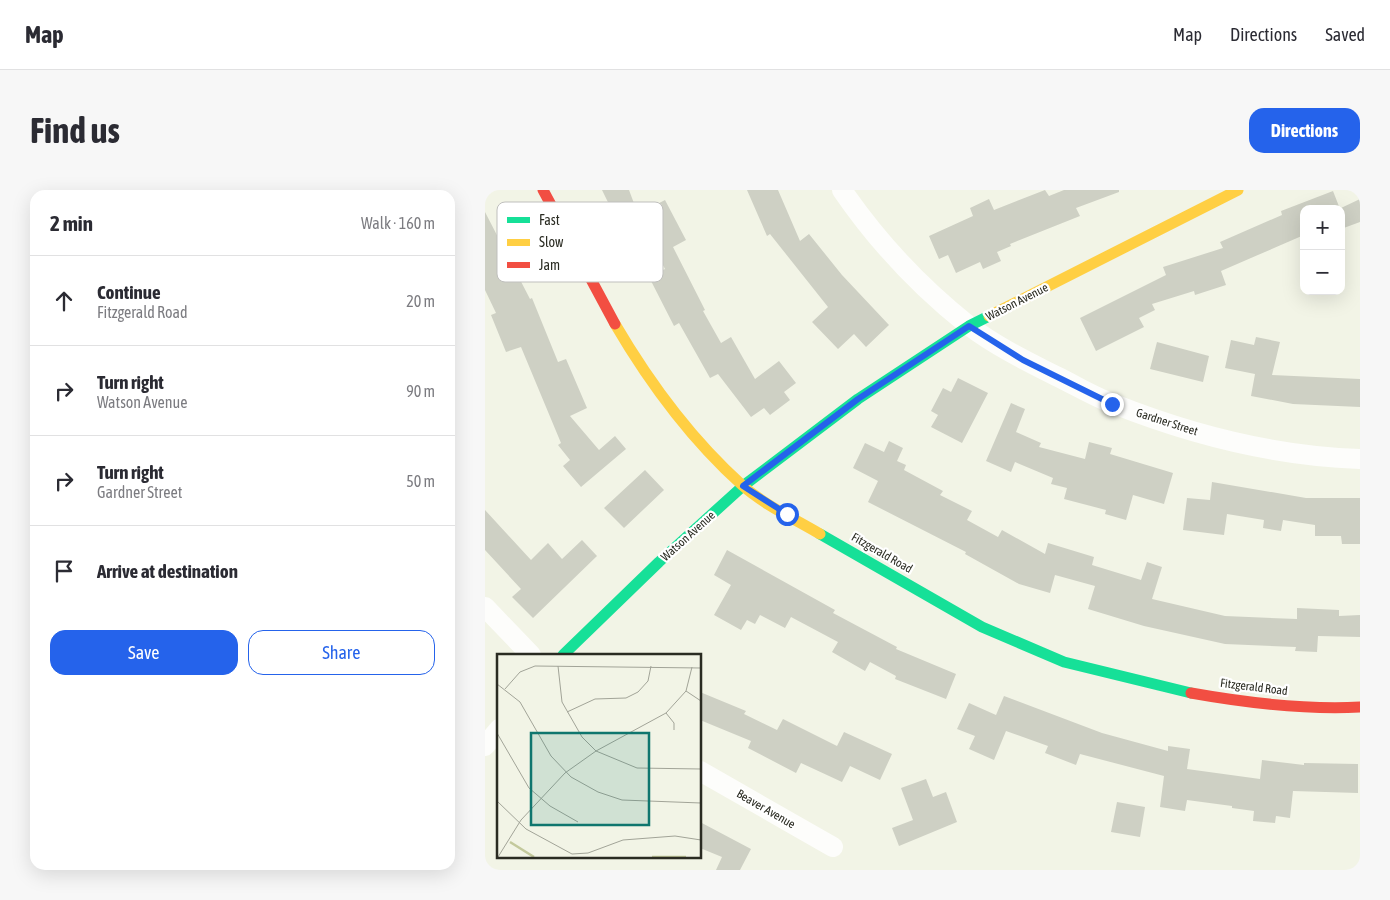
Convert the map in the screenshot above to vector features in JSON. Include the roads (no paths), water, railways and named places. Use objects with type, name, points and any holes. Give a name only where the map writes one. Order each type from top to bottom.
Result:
[{"type":"main road","name":"Fitzgerald Road","points":[[543,190],[549,202]]},
{"type":"main road","name":"Watson Avenue","points":[[564,654],[659,562],[743,486],[858,399],[969,326],[1237,190]]},
{"type":"main road","name":"Fitzgerald Road","points":[[592,282],[638,363],[690,430],[743,486],[787,514],[983,627],[1063,662],[1161,687],[1236,701],[1322,709],[1360,707]]},
{"type":"street","name":"Gardner Street","points":[[842,190],[864,222],[890,253],[969,326],[1023,360],[1112,404],[1190,431],[1276,450],[1360,459]]},
{"type":"street","points":[[485,607],[530,654]]},
{"type":"street","points":[[485,746],[497,731]]},
{"type":"street","name":"Beaver Avenue","points":[[701,773],[833,847]]}]
